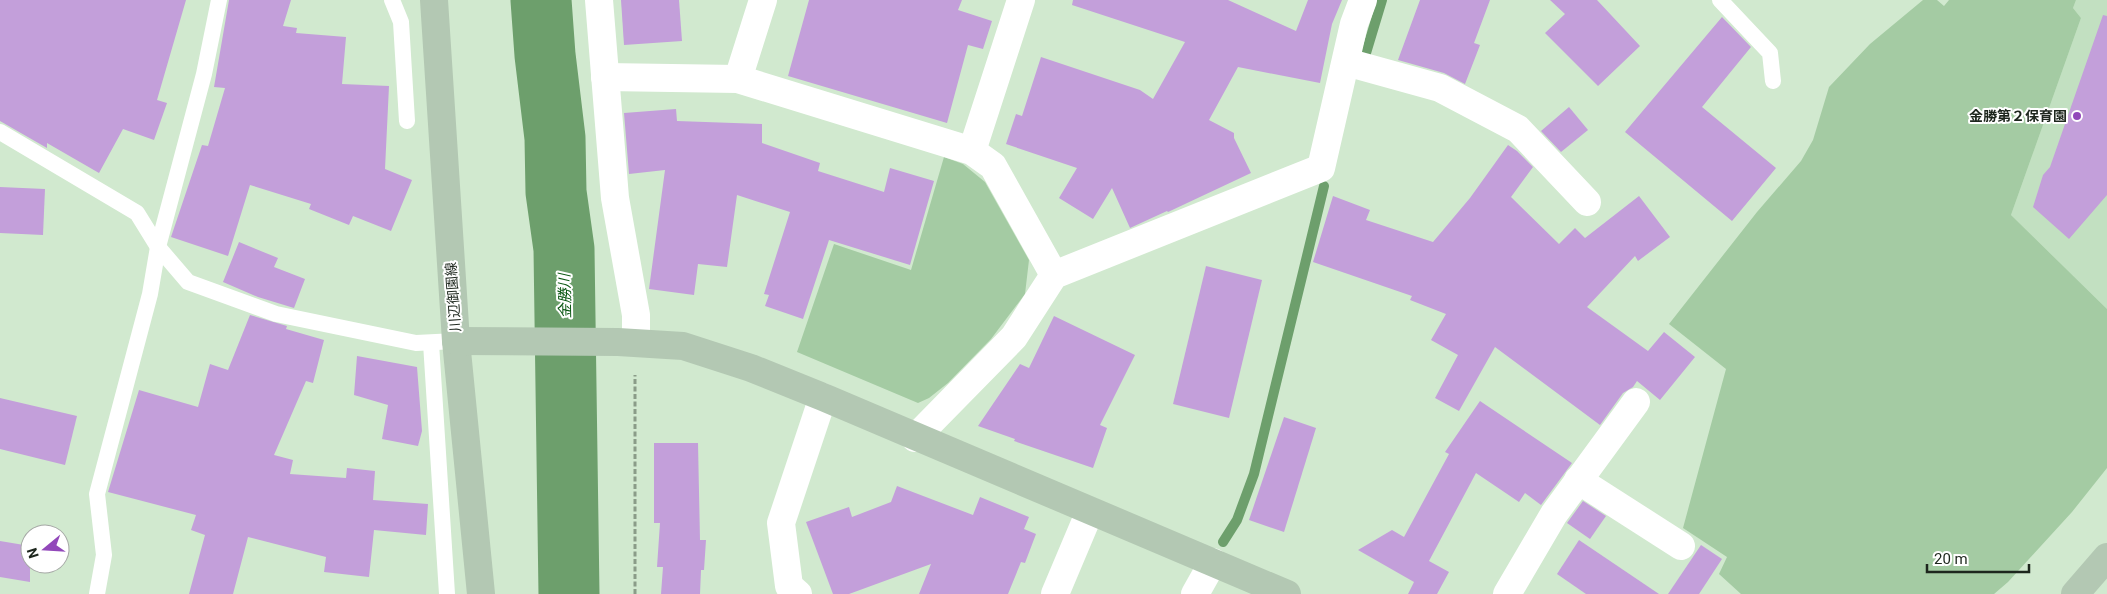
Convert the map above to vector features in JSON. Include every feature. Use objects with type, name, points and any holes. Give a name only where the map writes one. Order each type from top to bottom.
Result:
[{"type":"street","name":"川辺御園線","points":[[434,0],[444,342],[481,594]]},
{"type":"street","points":[[599,0],[615,198],[636,315],[627,343]]},
{"type":"street","points":[[738,79],[763,0]]},
{"type":"street","points":[[972,151],[1021,0]]},
{"type":"street","points":[[916,438],[1014,337],[1054,275],[1321,168],[1354,24],[1363,0]]},
{"type":"street","points":[[1346,62],[1440,88],[1518,129],[1587,202]]},
{"type":"street","points":[[605,77],[738,79],[972,151],[993,166],[1054,275]]},
{"type":"street","points":[[444,342],[627,343],[683,346],[752,368],[823,397],[1287,594]]},
{"type":"street","points":[[798,594],[790,586],[780,523],[823,397]]},
{"type":"street","points":[[1507,594],[1554,514],[1636,402]]},
{"type":"street","points":[[1578,480],[1681,546]]},
{"type":"street","points":[[1055,594],[1090,510]]},
{"type":"street","points":[[2075,594],[2107,557]]},
{"type":"street","points":[[1195,594],[1213,562]]},
{"type":"lane","points":[[97,594],[104,556],[97,494],[150,294],[158,247],[204,74],[219,0]]},
{"type":"lane","points":[[392,0],[401,22],[407,121]]},
{"type":"lane","points":[[1720,0],[1770,53],[1773,81]]},
{"type":"lane","points":[[0,132],[137,213],[158,247],[188,282],[276,314],[416,343],[444,342],[447,594]]},
{"type":"path","points":[[635,371],[635,594]]},
{"type":"shaded area","points":[[1923,0],[1937,0],[1944,6],[1949,0],[2076,0],[2073,8],[2081,18],[2011,215],[2107,309],[2107,468],[2072,512],[2008,582],[1994,594],[1741,594],[1719,574],[1727,557],[1683,528],[1726,369],[1669,324],[1757,212],[1801,161],[1813,140],[1829,87],[1870,44]]},
{"type":"shaded area","name":"金勝第２保育園","points":[[2076,0],[2107,0],[2107,309],[2011,215],[2081,18],[2073,8]]},
{"type":"shaded area","points":[[944,157],[963,164],[985,182],[1029,260],[1025,294],[991,339],[948,383],[929,398],[918,403],[797,352],[834,244],[911,270]]},
{"type":"building","points":[[0,0],[186,0],[157,100],[167,103],[154,140],[123,129],[99,173],[47,143],[47,148],[0,121]]},
{"type":"building","points":[[229,0],[291,0],[283,26],[297,28],[296,33],[346,37],[342,84],[389,86],[385,169],[412,180],[391,231],[353,216],[349,225],[309,209],[311,204],[250,185],[228,256],[171,237],[202,145],[208,146],[225,88],[214,87]]},
{"type":"building","points":[[621,0],[679,0],[682,41],[624,45]]},
{"type":"building","points":[[809,0],[962,0],[958,10],[992,21],[983,49],[968,45],[947,123],[788,76]]},
{"type":"building","points":[[1073,0],[1228,0],[1296,31],[1308,0],[1342,0],[1332,24],[1320,83],[1238,67],[1209,120],[1234,133],[1234,138],[1251,173],[1130,228],[1112,188],[1093,219],[1059,198],[1077,168],[1006,144],[1016,114],[1022,116],[1041,57],[1140,90],[1153,99],[1185,42],[1072,5]]},
{"type":"building","points":[[1420,0],[1490,0],[1474,43],[1480,45],[1465,84],[1444,73],[1398,60]]},
{"type":"building","points":[[1550,0],[1597,0],[1640,46],[1598,86],[1545,33],[1565,14]]},
{"type":"building","points":[[2103,15],[2107,16],[2107,195],[2069,239],[2033,207],[2043,175],[2050,167]]},
{"type":"building","points":[[1722,17],[1751,47],[1702,107],[1776,168],[1732,221],[1625,132]]},
{"type":"building","points":[[1569,107],[1588,130],[1561,152],[1541,131]]},
{"type":"building","points":[[676,109],[677,121],[762,124],[762,143],[820,163],[818,171],[884,192],[890,168],[934,181],[910,265],[829,240],[803,319],[765,306],[769,295],[764,294],[790,212],[737,195],[727,267],[698,264],[694,295],[649,289],[665,170],[629,174],[624,113]]},
{"type":"building","points":[[1508,145],[1533,167],[1511,197],[1559,244],[1575,228],[1585,238],[1639,196],[1670,237],[1638,261],[1635,256],[1587,307],[1648,351],[1664,332],[1695,357],[1660,400],[1637,381],[1633,387],[1623,393],[1600,425],[1495,347],[1459,411],[1435,398],[1458,355],[1431,340],[1446,314],[1410,300],[1412,296],[1313,262],[1333,196],[1370,210],[1366,220],[1433,242],[1470,198]]},
{"type":"building","points":[[0,187],[45,189],[43,235],[0,233]]},
{"type":"building","points":[[239,242],[278,258],[274,267],[305,279],[294,308],[258,297],[223,282]]},
{"type":"building","points":[[1206,266],[1262,280],[1229,418],[1173,404]]},
{"type":"building","points":[[250,315],[287,326],[286,329],[324,340],[313,383],[306,381],[274,455],[293,460],[290,474],[346,478],[347,468],[375,471],[373,500],[428,504],[426,535],[374,530],[369,577],[324,572],[326,557],[248,537],[233,594],[189,594],[205,535],[191,530],[196,515],[108,492],[139,390],[198,407],[210,364],[228,370]]},
{"type":"building","points":[[1054,316],[1135,355],[1100,425],[1107,428],[1093,468],[1014,441],[1015,439],[978,426],[1020,364],[1029,368]]},
{"type":"building","points":[[357,356],[417,367],[422,431],[418,446],[382,439],[388,405],[354,395]]},
{"type":"building","points":[[0,398],[77,416],[65,465],[0,449]]},
{"type":"building","points":[[1480,401],[1572,463],[1541,505],[1525,493],[1519,502],[1476,473],[1429,561],[1449,572],[1437,594],[1408,594],[1414,582],[1358,550],[1392,530],[1404,537],[1449,454],[1445,452]]},
{"type":"building","points":[[1284,417],[1316,428],[1284,532],[1249,520]]},
{"type":"building","points":[[654,443],[698,443],[700,540],[706,540],[704,570],[701,570],[700,594],[661,594],[663,567],[657,567],[660,523],[654,523]]},
{"type":"building","points":[[897,486],[973,515],[980,497],[1029,517],[1024,529],[1036,534],[1025,563],[1021,562],[1008,594],[919,594],[931,564],[849,594],[833,594],[806,522],[849,507],[852,517],[891,502]]},
{"type":"building","points":[[1583,501],[1606,516],[1590,539],[1567,523]]},
{"type":"building","points":[[1579,540],[1659,594],[1586,594],[1557,574]]},
{"type":"building","points":[[0,541],[20,544],[20,574],[30,574],[30,582],[0,577]]},
{"type":"building","points":[[1701,545],[1722,559],[1699,594],[1668,594]]},
{"type":"waterway","name":"金勝川","points":[[541,0],[545,55],[555,138],[556,192],[564,249],[569,594]]},
{"type":"waterway","points":[[1366,53],[1382,0]]},
{"type":"waterway","points":[[1223,542],[1237,520],[1254,474],[1324,186]]},
{"type":"place","name":"金勝第２保育園","points":[[2077,116]]}]
